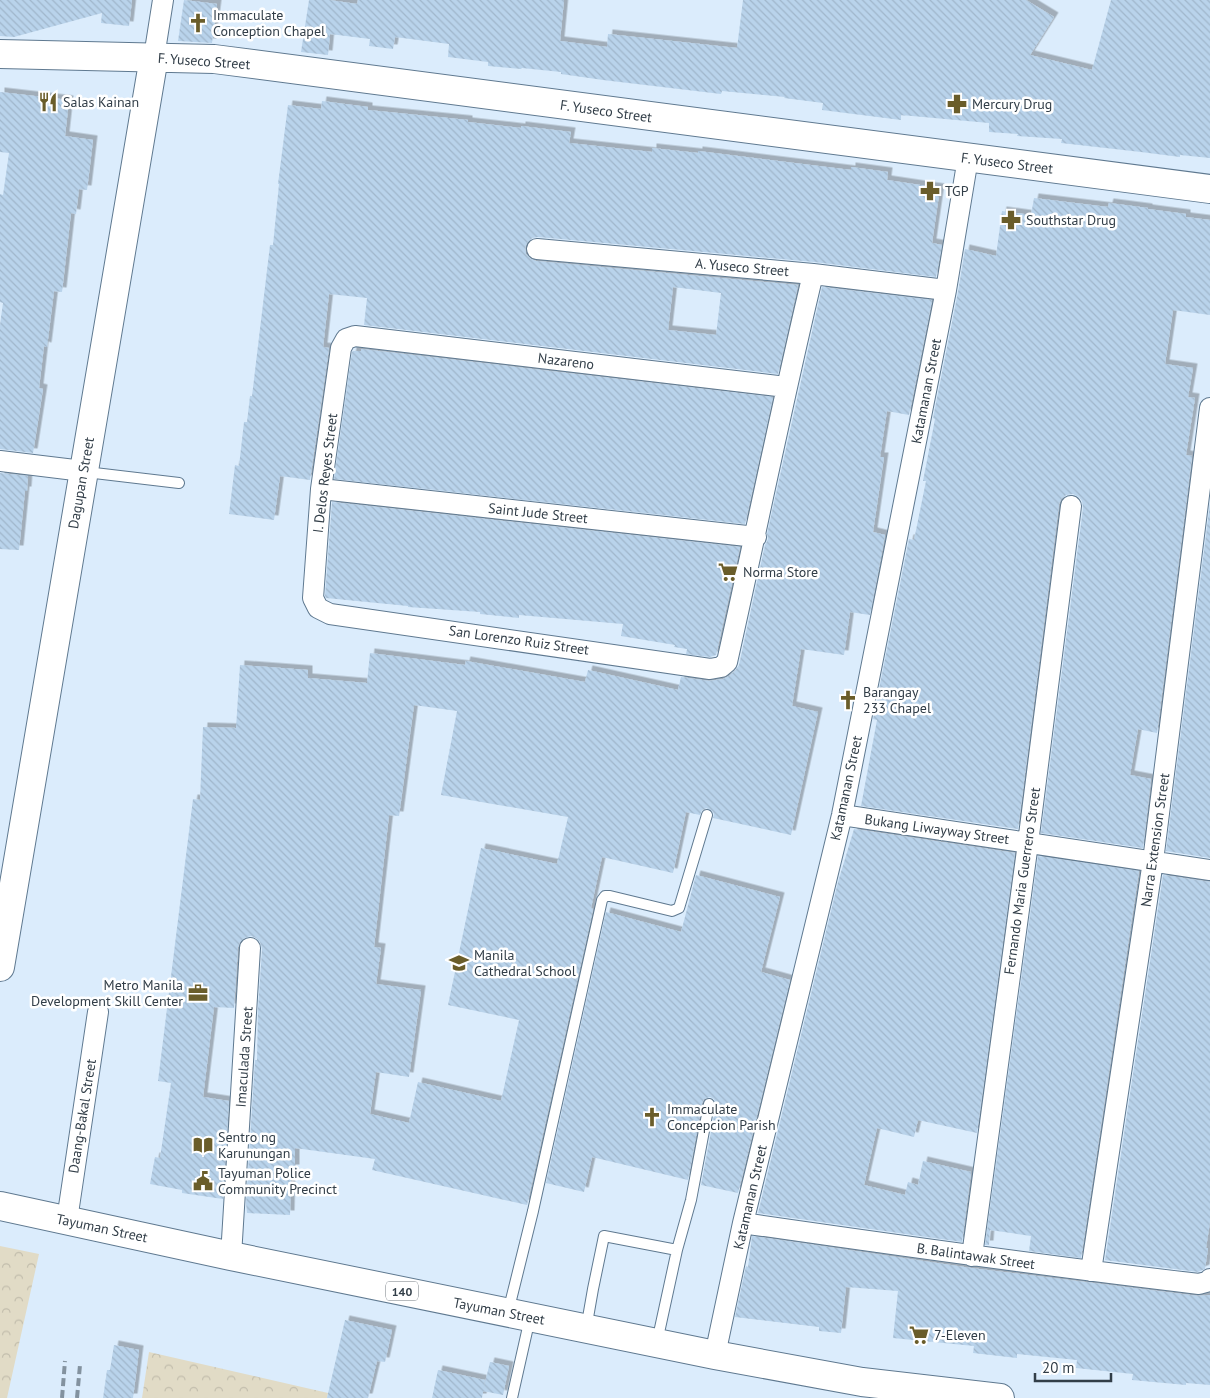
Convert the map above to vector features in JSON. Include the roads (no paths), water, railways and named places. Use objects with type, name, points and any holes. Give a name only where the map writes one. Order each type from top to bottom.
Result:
[{"type":"street","name":"Dagupan Street","points":[[0,967],[163,0]]},
{"type":"street","name":"F. Yuseco Street","points":[[0,54],[214,59],[1210,190]]},
{"type":"street","name":"Katamanan Street","points":[[715,1355],[743,1223],[842,815],[946,290],[968,158]]},
{"type":"street","name":"A. Yuseco Street","points":[[537,248],[813,274],[946,290]]},
{"type":"street","points":[[756,537],[786,387],[813,274]]},
{"type":"street","name":"Nazareno","points":[[346,339],[355,336],[786,387]]},
{"type":"street","name":"I. Delos Reyes Street","points":[[318,608],[313,598],[321,490],[341,348],[346,339]]},
{"type":"street","name":"Narra Extension Street","points":[[1091,1271],[1153,861],[1210,408]]},
{"type":"street","points":[[0,461],[83,471]]},
{"type":"street","name":"Saint Jude Street","points":[[321,490],[756,537]]},
{"type":"street","name":"Fernando Maria Guerrero Street","points":[[972,1256],[1071,506]]},
{"type":"street","name":"San Lorenzo Ruiz Street","points":[[318,608],[330,614],[710,669],[720,667],[727,662],[756,537]]},
{"type":"street","name":"Bukang Liwayway Street","points":[[842,815],[1210,870]]},
{"type":"street","name":"Imaculada Street","points":[[232,1256],[250,948]]},
{"type":"street","name":"Daang-Bakal Street","points":[[66,1220],[98,1012]]},
{"type":"street","name":"Tayuman Street","points":[[0,1206],[232,1256],[715,1355],[860,1390],[1000,1398]]},
{"type":"street","name":"B. Balintawak Street","points":[[743,1223],[1091,1271],[1199,1284],[1209,1280]]},
{"type":"lane","points":[[83,471],[179,483]]},
{"type":"lane","points":[[512,1398],[519,1315],[533,1211],[602,900],[605,896],[610,896],[672,911],[679,908],[707,815]]},
{"type":"lane","points":[[657,1343],[677,1250],[691,1200],[709,1104]]},
{"type":"lane","points":[[586,1329],[604,1236],[677,1250]]},
{"type":"railway","points":[[62,1398],[65,1361]]},
{"type":"railway","points":[[77,1398],[80,1365]]},
{"type":"place","name":"Immaculate Conception Chapel","points":[[198,23]]},
{"type":"place","name":"Salas Kainan","points":[[48,102]]},
{"type":"place","name":"Mercury Drug","points":[[957,104]]},
{"type":"place","name":"TGP","points":[[930,191]]},
{"type":"place","name":"Southstar Drug","points":[[1011,220]]},
{"type":"place","name":"Norma Store","points":[[728,572]]},
{"type":"place","name":"Barangay 233 Chapel","points":[[848,700]]},
{"type":"place","name":"Manila Cathedral School","points":[[459,963]]},
{"type":"place","name":"Metro Manila Development Skill Center","points":[[198,993]]},
{"type":"place","name":"Immaculate Concepcion Parish","points":[[652,1117]]},
{"type":"place","name":"Sentro ng Karunungan","points":[[203,1145]]},
{"type":"place","name":"Tayuman Police Community Precinct","points":[[203,1181]]},
{"type":"place","name":"7-Eleven","points":[[919,1335]]}]
